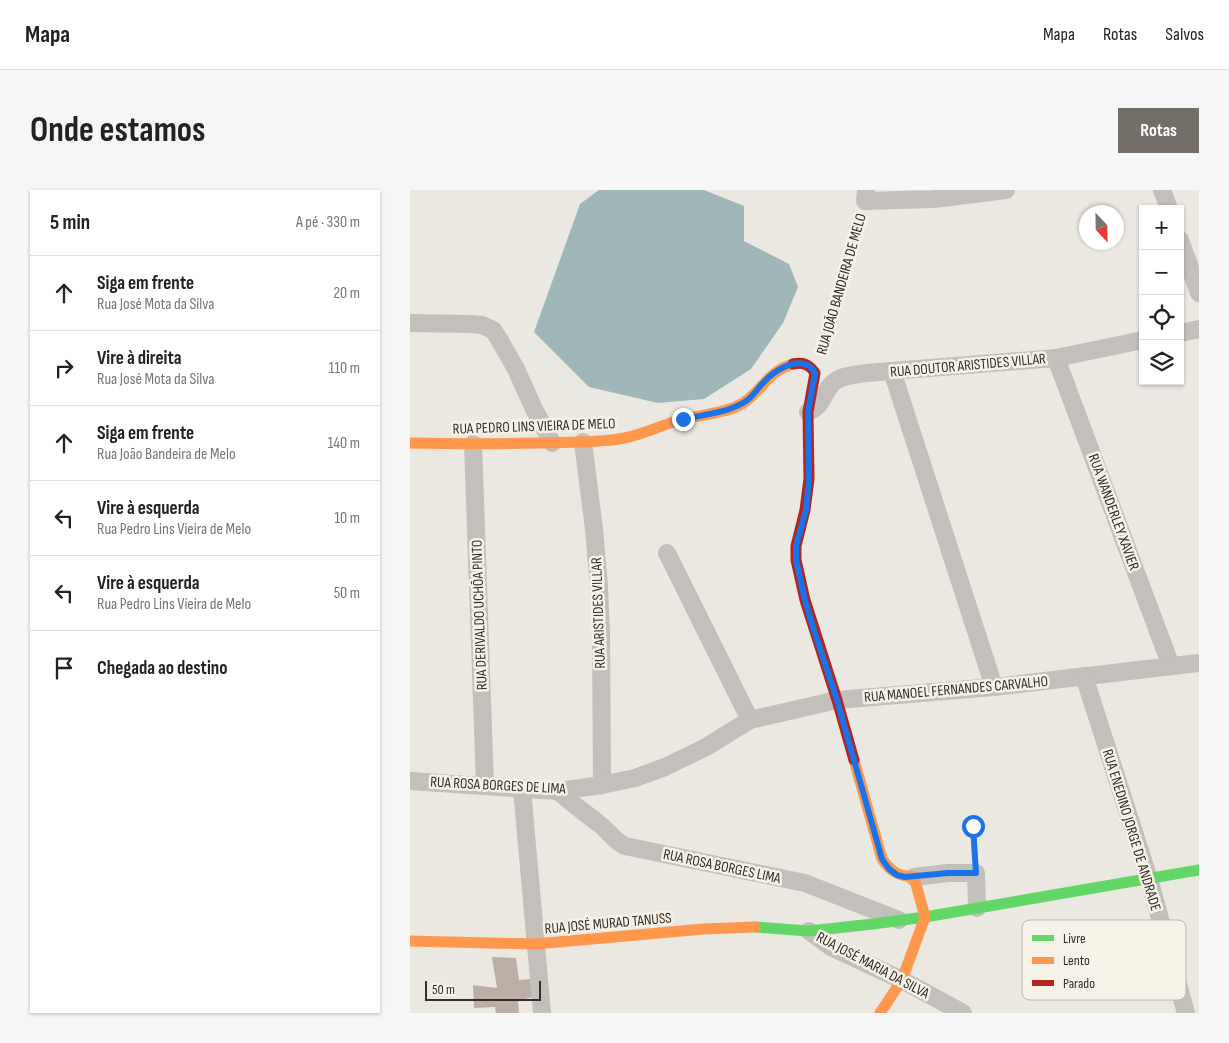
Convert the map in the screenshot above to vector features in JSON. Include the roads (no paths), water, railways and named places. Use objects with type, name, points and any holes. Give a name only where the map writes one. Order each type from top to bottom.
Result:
[{"type":"street","points":[[866,196],[934,199],[1006,190]]},
{"type":"street","points":[[1162,190],[1168,205]]},
{"type":"street","points":[[1184,250],[1199,293]]},
{"type":"street","points":[[410,323],[482,325],[493,330],[516,369],[552,443]]},
{"type":"street","points":[[1184,332],[1199,329]]},
{"type":"street","name":"RUA DOUTOR ARISTIDES VILLAR","points":[[808,412],[817,407],[835,382],[847,376],[1056,358],[1139,341]]},
{"type":"street","name":"RUA WANDERLEY XAVIER","points":[[1056,358],[1172,666]]},
{"type":"street","name":"RUA PEDRO LINS VIEIRA DE MELO","points":[[410,443],[552,443],[583,442],[634,436],[683,419],[734,408],[752,397],[764,381],[778,370],[790,365],[806,364],[815,373]]},
{"type":"street","points":[[892,371],[994,687]]},
{"type":"street","name":"RUA JOÃO BANDEIRA DE MELO","points":[[815,373],[808,412],[809,479],[806,510],[796,546],[796,560],[809,616],[837,700],[882,859],[889,869],[897,875],[914,877]]},
{"type":"street","name":"RUA ARISTIDES VILLAR","points":[[583,442],[594,528],[599,587],[602,784]]},
{"type":"street","name":"RUA DERIVALDO UCHÕA PINTO","points":[[472,444],[485,786]]},
{"type":"street","points":[[667,553],[750,720]]},
{"type":"street","name":"RUA MANOEL FERNANDES CARVALHO","points":[[750,720],[837,700],[994,687],[1199,663]]},
{"type":"street","name":"RUA ENEDINO JORGE DE ANDRADE","points":[[1084,676],[1160,920]]},
{"type":"street","name":"RUA ROSA BORGES DE LIMA","points":[[410,781],[558,791],[602,784],[635,778],[665,767],[706,747],[750,720]]},
{"type":"street","points":[[522,789],[542,1013]]},
{"type":"street","name":"RUA ROSA BORGES LIMA","points":[[558,791],[625,846],[805,883],[899,920]]},
{"type":"street","name":"RUA JOSÉ MURAD TANUSS","points":[[410,941],[536,944],[704,929],[763,927],[809,931],[925,917],[1199,870]]},
{"type":"street","points":[[880,1013],[902,980],[925,917],[914,877],[948,873],[976,873],[977,908]]},
{"type":"street","name":"RUA JOSÉ MARIA DA SILVA","points":[[809,931],[831,947],[902,980],[963,1013]]},
{"type":"street","name":"RUA ENEDINO JORGE DE ANDRADE","points":[[1182,1000],[1186,1013]]},
{"type":"water","points":[[599,190],[704,190],[744,206],[744,241],[789,264],[798,287],[783,323],[751,369],[704,399],[658,403],[589,387],[534,332],[580,204]]}]
